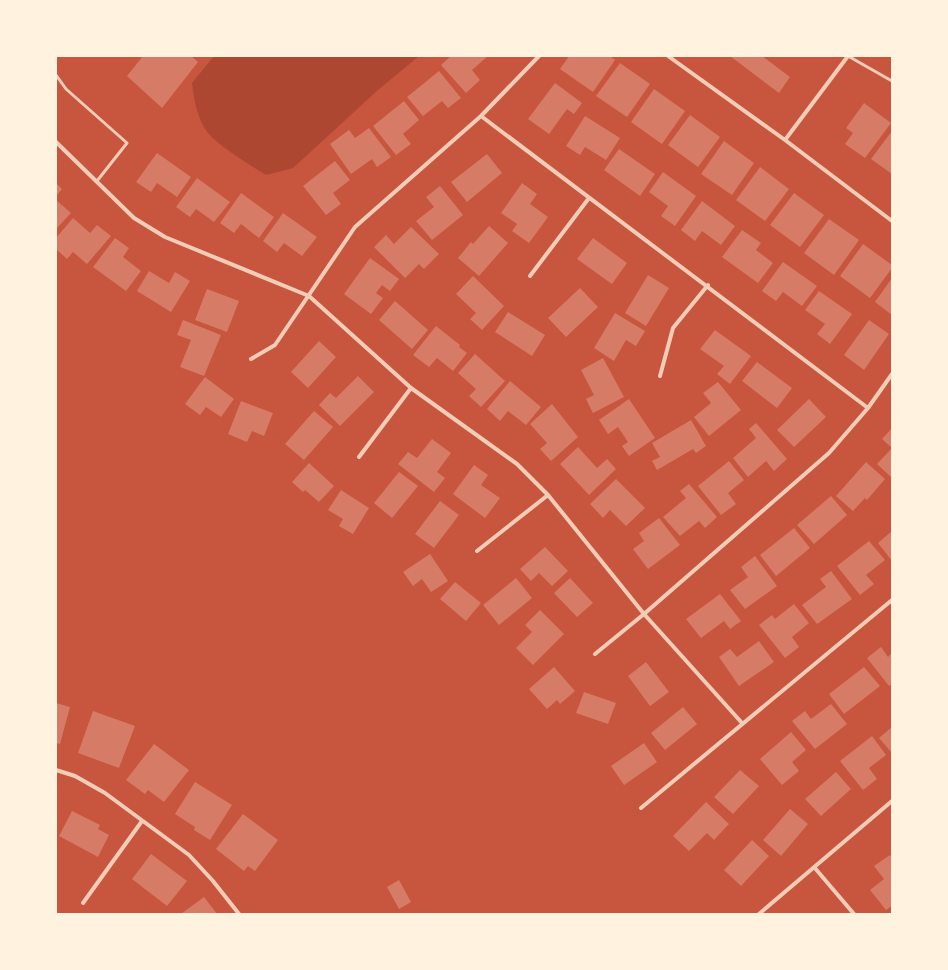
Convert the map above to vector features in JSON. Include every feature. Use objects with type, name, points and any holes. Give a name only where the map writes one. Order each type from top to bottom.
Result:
[{"type":"street","points":[[251,359],[275,345],[355,227],[481,116],[539,56]]},
{"type":"street","points":[[668,56],[785,140],[892,221]]},
{"type":"street","points":[[785,140],[848,56]]},
{"type":"street","points":[[481,116],[589,198],[708,285],[868,408]]},
{"type":"street","points":[[56,142],[134,218],[165,237],[309,296],[411,388],[517,464],[548,495],[644,614],[742,723]]},
{"type":"street","points":[[530,276],[589,198]]},
{"type":"street","points":[[660,376],[673,328],[708,285]]},
{"type":"street","points":[[595,654],[644,614],[829,453],[868,408],[892,374]]},
{"type":"street","points":[[359,457],[411,388]]},
{"type":"street","points":[[476,551],[548,495]]},
{"type":"street","points":[[641,808],[892,600]]},
{"type":"street","points":[[56,770],[75,776],[105,793],[189,855],[213,881],[238,914]]},
{"type":"street","points":[[759,914],[892,801]]},
{"type":"street","points":[[83,903],[142,821]]},
{"type":"street","points":[[814,867],[854,914]]},
{"type":"lane","points":[[848,56],[892,82]]},
{"type":"lane","points":[[56,75],[66,89],[127,143],[97,181]]},
{"type":"shaded area","points":[[214,56],[419,56],[378,90],[293,168],[266,175],[220,144],[208,133],[201,122],[195,102],[192,83]]},
{"type":"building","points":[[143,56],[191,56],[198,62],[162,108],[127,76]]},
{"type":"building","points":[[451,56],[488,56],[472,70],[480,80],[466,93],[441,65]]},
{"type":"building","points":[[569,56],[610,56],[615,60],[593,92],[560,69]]},
{"type":"building","points":[[730,56],[762,56],[790,77],[779,93]]},
{"type":"building","points":[[620,63],[650,84],[627,117],[596,96]]},
{"type":"building","points":[[439,71],[461,98],[448,108],[442,101],[423,116],[407,97]]},
{"type":"building","points":[[555,83],[582,103],[574,114],[567,109],[549,134],[528,119]]},
{"type":"building","points":[[654,89],[685,111],[662,144],[631,122]]},
{"type":"building","points":[[404,101],[419,120],[403,134],[411,144],[396,155],[373,126]]},
{"type":"building","points":[[864,103],[891,123],[865,158],[845,144],[853,133],[846,128]]},
{"type":"building","points":[[690,115],[720,137],[698,167],[668,145]]},
{"type":"building","points":[[585,116],[620,138],[606,160],[585,147],[580,155],[566,146]]},
{"type":"building","points":[[369,128],[391,157],[377,167],[372,159],[351,174],[330,144],[349,130],[355,138]]},
{"type":"building","points":[[892,131],[892,174],[871,159]]},
{"type":"building","points":[[724,141],[754,163],[732,195],[701,174]]},
{"type":"building","points":[[619,149],[655,174],[640,196],[604,170]]},
{"type":"building","points":[[157,153],[191,177],[177,197],[157,183],[151,192],[136,182]]},
{"type":"building","points":[[487,154],[502,173],[467,202],[451,182]]},
{"type":"building","points":[[335,161],[350,180],[333,193],[341,204],[326,215],[303,186]]},
{"type":"building","points":[[760,167],[789,189],[765,221],[736,200]]},
{"type":"building","points":[[663,172],[696,196],[675,226],[661,216],[668,206],[649,192]]},
{"type":"building","points":[[197,178],[230,202],[214,222],[196,209],[190,217],[176,207]]},
{"type":"building","points":[[56,183],[62,189],[56,196]]},
{"type":"building","points":[[522,183],[537,194],[530,204],[548,217],[529,243],[512,231],[517,224],[501,213]]},
{"type":"building","points":[[440,186],[463,215],[432,240],[416,221],[434,207],[426,197]]},
{"type":"building","points":[[241,193],[274,217],[259,238],[241,224],[234,233],[220,223]]},
{"type":"building","points":[[794,193],[824,215],[800,247],[770,225]]},
{"type":"building","points":[[56,200],[71,213],[56,229]]},
{"type":"building","points":[[702,201],[735,226],[721,245],[702,231],[695,241],[681,230]]},
{"type":"building","points":[[283,213],[317,237],[302,256],[284,243],[277,252],[263,241]]},
{"type":"building","points":[[73,218],[90,233],[97,225],[111,236],[87,264],[73,252],[67,259],[56,249],[56,238]]},
{"type":"building","points":[[829,219],[859,240],[834,275],[804,253]]},
{"type":"building","points":[[489,226],[508,243],[479,276],[458,258],[471,242],[473,244]]},
{"type":"building","points":[[411,227],[439,254],[424,269],[419,264],[405,278],[374,247],[386,235],[394,244]]},
{"type":"building","points":[[742,230],[761,243],[756,250],[773,263],[758,283],[722,257]]},
{"type":"building","points":[[115,238],[129,248],[123,257],[141,271],[126,291],[93,267]]},
{"type":"building","points":[[593,238],[627,263],[612,284],[577,259]]},
{"type":"building","points":[[863,244],[892,265],[892,268],[870,298],[840,276]]},
{"type":"building","points":[[370,258],[399,279],[390,291],[382,285],[376,293],[383,298],[371,314],[344,294]]},
{"type":"building","points":[[783,262],[817,286],[802,306],[783,292],[776,301],[762,291]]},
{"type":"building","points":[[149,271],[169,283],[175,272],[190,281],[171,312],[137,291]]},
{"type":"building","points":[[648,275],[669,288],[646,326],[625,313]]},
{"type":"building","points":[[473,276],[504,306],[482,330],[470,319],[476,313],[456,294]]},
{"type":"building","points":[[892,278],[892,315],[875,302]]},
{"type":"building","points":[[580,288],[598,307],[566,337],[548,318]]},
{"type":"building","points":[[207,289],[239,301],[227,332],[195,320]]},
{"type":"building","points":[[819,291],[852,314],[830,344],[817,334],[825,324],[805,310]]},
{"type":"building","points":[[395,301],[428,330],[412,349],[379,320]]},
{"type":"building","points":[[508,312],[545,335],[532,356],[495,332]]},
{"type":"building","points":[[615,313],[645,331],[636,346],[626,340],[614,361],[594,348]]},
{"type":"building","points":[[183,320],[221,335],[204,376],[180,367],[191,340],[177,335]]},
{"type":"building","points":[[869,320],[889,334],[864,370],[844,355]]},
{"type":"building","points":[[436,326],[460,345],[459,347],[467,353],[453,371],[437,358],[429,367],[413,355]]},
{"type":"building","points":[[715,330],[751,356],[730,384],[717,374],[724,366],[700,349]]},
{"type":"building","points":[[319,341],[336,357],[308,388],[291,372]]},
{"type":"building","points":[[475,354],[505,381],[481,407],[469,396],[476,389],[458,373]]},
{"type":"building","points":[[603,358],[624,397],[593,413],[586,399],[594,395],[581,370]]},
{"type":"building","points":[[757,362],[792,388],[777,408],[742,381]]},
{"type":"building","points":[[358,376],[374,392],[340,426],[319,405],[330,393],[336,398]]},
{"type":"building","points":[[205,377],[234,399],[221,417],[206,407],[200,415],[185,404]]},
{"type":"building","points":[[510,381],[541,407],[526,425],[508,411],[500,421],[487,409]]},
{"type":"building","points":[[718,382],[741,410],[709,436],[694,417],[711,403],[703,393]]},
{"type":"building","points":[[629,399],[655,438],[629,456],[622,446],[628,442],[618,427],[608,434],[599,420]]},
{"type":"building","points":[[809,399],[826,417],[794,447],[777,430]]},
{"type":"building","points":[[241,401],[273,413],[264,436],[252,431],[247,442],[228,434]]},
{"type":"building","points":[[552,404],[578,437],[551,461],[540,449],[547,443],[530,424]]},
{"type":"building","points":[[314,411],[333,427],[304,460],[285,444]]},
{"type":"building","points":[[691,420],[706,446],[696,453],[693,449],[657,470],[652,461],[660,457],[652,443]]},
{"type":"building","points":[[756,423],[787,459],[774,471],[766,461],[748,477],[733,458],[756,438],[749,429]]},
{"type":"building","points":[[892,428],[892,448],[882,439]]},
{"type":"building","points":[[432,439],[451,453],[437,472],[445,478],[434,492],[398,464],[408,452],[417,458]]},
{"type":"building","points":[[578,447],[597,468],[607,459],[616,469],[589,495],[560,464]]},
{"type":"building","points":[[892,448],[892,478],[877,464]]},
{"type":"building","points":[[729,461],[744,480],[728,493],[736,504],[721,515],[698,486]]},
{"type":"building","points":[[866,462],[885,479],[867,500],[865,498],[853,511],[836,496]]},
{"type":"building","points":[[309,463],[334,486],[319,502],[305,490],[303,492],[292,482]]},
{"type":"building","points":[[474,465],[488,475],[481,485],[500,498],[485,518],[453,494]]},
{"type":"building","points":[[399,472],[418,486],[392,518],[374,503]]},
{"type":"building","points":[[616,479],[645,508],[626,526],[610,510],[603,518],[590,504]]},
{"type":"building","points":[[689,484],[717,517],[705,528],[699,521],[680,536],[663,517],[686,498],[680,491]]},
{"type":"building","points":[[341,490],[369,508],[353,534],[339,526],[343,519],[328,510]]},
{"type":"building","points":[[831,496],[847,515],[814,544],[797,525]]},
{"type":"building","points":[[440,501],[459,515],[434,548],[415,534]]},
{"type":"building","points":[[659,518],[680,545],[648,569],[633,549],[644,541],[639,533]]},
{"type":"building","points":[[794,528],[810,548],[776,576],[760,555]]},
{"type":"building","points":[[892,531],[892,561],[878,543]]},
{"type":"building","points":[[869,541],[885,560],[866,575],[874,584],[860,595],[837,566]]},
{"type":"building","points":[[545,547],[568,571],[552,586],[539,573],[531,581],[520,569]]},
{"type":"building","points":[[430,554],[448,581],[431,592],[422,579],[413,586],[403,572]]},
{"type":"building","points":[[755,556],[777,586],[745,609],[730,590],[748,577],[741,567]]},
{"type":"building","points":[[831,571],[852,599],[817,624],[802,605],[826,587],[820,579]]},
{"type":"building","points":[[516,578],[532,598],[499,625],[483,605]]},
{"type":"building","points":[[570,578],[593,603],[577,617],[554,593]]},
{"type":"building","points":[[455,582],[481,603],[466,621],[440,599]]},
{"type":"building","points":[[720,594],[741,621],[730,629],[724,621],[701,638],[686,619]]},
{"type":"building","points":[[794,604],[809,623],[792,637],[799,647],[785,658],[759,625],[772,615],[775,619]]},
{"type":"building","points":[[540,610],[564,634],[533,665],[516,648],[532,632],[525,625]]},
{"type":"building","points":[[759,641],[774,662],[739,686],[719,657],[730,649],[737,657]]},
{"type":"building","points":[[881,647],[888,657],[892,653],[892,684],[889,686],[867,658]]},
{"type":"building","points":[[646,662],[669,692],[650,706],[628,676]]},
{"type":"building","points":[[554,667],[575,691],[560,704],[557,700],[547,709],[529,689]]},
{"type":"building","points":[[864,667],[880,686],[844,714],[829,694]]},
{"type":"building","points":[[584,692],[616,703],[608,724],[576,713]]},
{"type":"building","points":[[56,703],[70,707],[60,744],[56,743]]},
{"type":"building","points":[[831,704],[847,724],[815,749],[792,721],[805,711],[811,719]]},
{"type":"building","points":[[683,707],[697,724],[665,750],[651,733]]},
{"type":"building","points":[[93,711],[135,726],[119,768],[78,753]]},
{"type":"building","points":[[892,727],[892,753],[879,738]]},
{"type":"building","points":[[791,732],[806,750],[792,762],[799,771],[782,785],[760,759]]},
{"type":"building","points":[[872,736],[886,755],[869,768],[877,779],[863,790],[840,761]]},
{"type":"building","points":[[644,743],[657,762],[624,785],[611,766]]},
{"type":"building","points":[[154,744],[189,770],[164,802],[148,790],[145,794],[126,780]]},
{"type":"building","points":[[740,770],[759,786],[733,814],[714,797]]},
{"type":"building","points":[[836,772],[851,789],[821,816],[805,799]]},
{"type":"building","points":[[195,782],[232,805],[210,840],[194,830],[195,827],[175,814]]},
{"type":"building","points":[[706,802],[729,824],[714,840],[707,833],[689,851],[673,836]]},
{"type":"building","points":[[790,809],[808,824],[781,856],[763,840]]},
{"type":"building","points":[[72,811],[100,825],[98,829],[109,835],[98,857],[59,836]]},
{"type":"building","points":[[243,814],[278,840],[255,871],[248,866],[244,871],[216,849]]},
{"type":"building","points":[[752,840],[769,856],[741,886],[724,870]]},
{"type":"building","points":[[151,854],[187,881],[167,906],[132,879]]},
{"type":"building","points":[[890,855],[892,858],[892,906],[886,910],[870,890],[884,879],[874,866]]},
{"type":"building","points":[[399,880],[411,902],[399,909],[387,887]]},
{"type":"building","points":[[204,897],[217,914],[181,914]]}]
